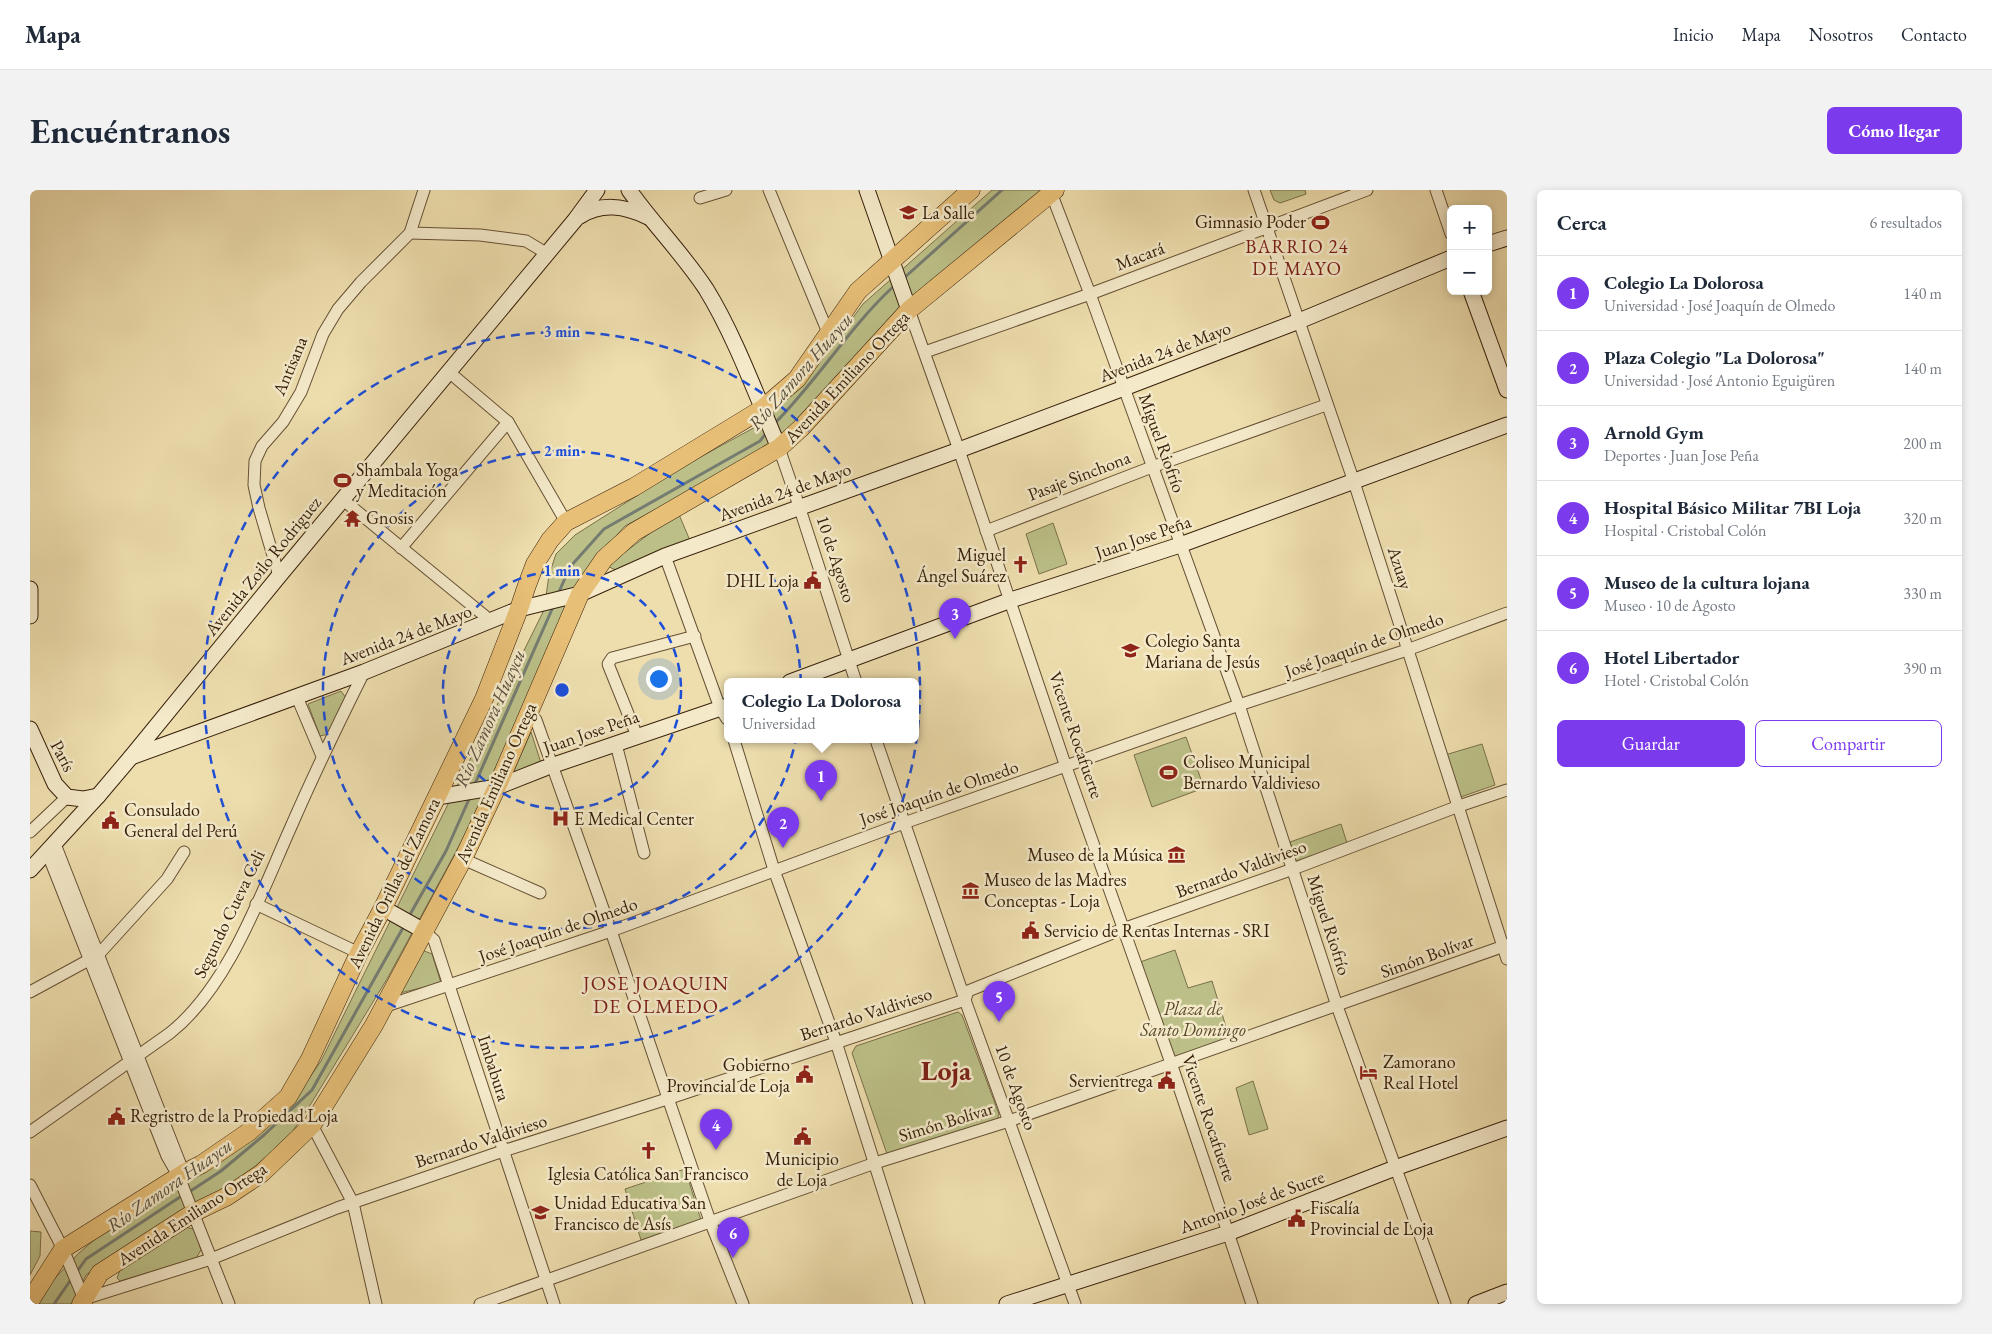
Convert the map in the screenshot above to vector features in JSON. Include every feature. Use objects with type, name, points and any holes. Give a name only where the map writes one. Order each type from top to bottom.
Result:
[{"type":"main road","name":"Avenida Orillas del Zamora","points":[[30,1301],[63,1249],[181,1175],[202,1164],[250,1131],[288,1097],[310,1059],[359,952],[442,796],[484,699],[535,564],[550,540],[566,522],[634,487],[762,410],[797,379],[858,291],[971,190]]},
{"type":"main road","name":"Avenida Emiliano Ortega","points":[[84,1302],[100,1273],[193,1213],[226,1196],[262,1173],[312,1125],[383,1007],[463,859],[492,788],[528,713],[580,594],[604,559],[634,532],[779,448],[801,428],[909,310],[1052,191]]},
{"type":"street","name":"Antisana","points":[[279,576],[254,485],[254,461],[262,446],[283,422],[302,392],[322,334],[338,309],[361,282],[410,233],[424,190]]},
{"type":"street","name":"Avenida Zoilo Rodriguez","points":[[30,870],[131,757],[342,499],[575,220],[597,190]]},
{"type":"street","points":[[629,190],[649,218],[691,268],[718,310],[779,448]]},
{"type":"street","points":[[700,198],[726,190]]},
{"type":"street","points":[[769,190],[829,335]]},
{"type":"street","name":"Vicente Rocafuerte","points":[[867,190],[1011,600],[1066,767],[1171,1063],[1251,1300]]},
{"type":"street","name":"Azuay","points":[[1254,190],[1268,226],[1326,405],[1354,482],[1407,650],[1505,946],[1507,959]]},
{"type":"street","name":"Macará","points":[[925,352],[1090,294],[1367,190]]},
{"type":"street","points":[[1436,190],[1447,222]]},
{"type":"street","name":"Miguel Riofrío","points":[[1052,191],[1239,705],[1338,1006],[1445,1304]]},
{"type":"street","points":[[575,220],[591,210],[611,207],[632,209],[649,218]]},
{"type":"street","points":[[410,233],[480,235],[526,241],[546,253]]},
{"type":"street","points":[[1492,243],[1507,238]]},
{"type":"street","name":"Avenida 24 de Mayo","points":[[131,757],[364,672],[519,609],[580,594],[665,556],[799,506],[959,450],[1124,388],[1299,321],[1447,260]]},
{"type":"street","points":[[1472,295],[1507,390]]},
{"type":"street","points":[[449,372],[508,422],[566,522]]},
{"type":"street","name":"Pasaje Sinchona","points":[[986,531],[1152,467],[1326,405]]},
{"type":"street","points":[[401,548],[508,422]]},
{"type":"street","name":"Juan Jose Peña","points":[[801,678],[1011,600],[1180,545],[1507,425]]},
{"type":"street","name":"10 de Agosto","points":[[779,448],[855,678]]},
{"type":"street","points":[[342,499],[491,621]]},
{"type":"street","points":[[665,556],[694,636],[724,709]]},
{"type":"street","points":[[30,589],[30,616]]},
{"type":"street","name":"José Joaquín de Olmedo","points":[[383,1007],[611,931],[904,823],[1239,705],[1407,650],[1507,613]]},
{"type":"street","points":[[637,736],[608,664],[612,658],[694,636]]},
{"type":"street","name":"Segundo Cueva Celi","points":[[30,1132],[184,1022],[215,985],[256,904],[322,756],[364,672]]},
{"type":"street","points":[[297,697],[322,756]]},
{"type":"street","name":"Juan Jose Peña","points":[[442,796],[492,788],[637,736],[724,711]]},
{"type":"street","points":[[528,713],[536,720],[611,931],[710,1221],[742,1304]]},
{"type":"street","name":"París","points":[[30,729],[55,784],[67,796],[83,799],[98,796]]},
{"type":"street","points":[[735,743],[774,870],[836,1042],[920,1304]]},
{"type":"street","name":"10 de Agosto","points":[[877,743],[965,1000],[1075,1304]]},
{"type":"street","points":[[616,744],[644,853]]},
{"type":"street","name":"Bernardo Valdivieso","points":[[84,1302],[211,1259],[354,1202],[503,1151],[668,1099],[965,1000],[968,992],[1123,929],[1507,790]]},
{"type":"street","points":[[30,832],[67,796]]},
{"type":"street","points":[[51,848],[181,1175],[193,1213],[229,1304]]},
{"type":"street","points":[[30,992],[93,957],[167,879],[184,852]]},
{"type":"street","points":[[463,859],[540,893]]},
{"type":"street","points":[[256,904],[359,952]]},
{"type":"street","points":[[383,908],[424,931]]},
{"type":"street","name":"Imbabura","points":[[424,931],[434,940],[450,985],[554,1304]]},
{"type":"street","name":"Simón Bolívar","points":[[480,1304],[874,1162],[1009,1121],[1505,946]]},
{"type":"street","points":[[312,1125],[354,1202],[376,1304]]},
{"type":"street","name":"Antonio José de Sucre","points":[[1007,1304],[1228,1233],[1395,1168],[1507,1128]]},
{"type":"street","points":[[30,1185],[63,1249],[84,1302]]},
{"type":"street","points":[[1476,1304],[1507,1292]]},
{"type":"green space","points":[[992,190],[1045,190],[806,418],[767,450],[625,526],[598,556],[554,638],[466,833],[387,979],[289,1137],[238,1181],[116,1254],[86,1275],[71,1304],[39,1304],[51,1282],[79,1253],[107,1229],[167,1195],[235,1152],[295,1099],[321,1061],[544,610],[549,575],[556,554],[575,535],[682,467],[759,425],[791,396],[820,362],[863,304]]},
{"type":"green space","points":[[1270,190],[1305,190],[1306,194],[1280,203],[1274,200]]},
{"type":"green space","points":[[678,512],[691,543],[616,570],[609,567],[612,562]]},
{"type":"green space","points":[[1053,523],[1067,564],[1039,574],[1026,534]]},
{"type":"green space","points":[[341,691],[346,698],[329,734],[320,736],[308,704]]},
{"type":"green space","points":[[531,732],[541,763],[513,773]]},
{"type":"green space","name":"Coliseo Municipal Bernardo Valdivieso","points":[[1186,737],[1204,788],[1152,807],[1134,755]]},
{"type":"green space","points":[[1482,744],[1495,785],[1458,798],[1445,755]]},
{"type":"green space","points":[[1341,824],[1347,843],[1296,861],[1290,842]]},
{"type":"green space","points":[[422,950],[432,954],[441,983],[400,993]]},
{"type":"green space","name":"Plaza de Santo Domingo","points":[[1175,950],[1188,988],[1212,981],[1230,1040],[1174,1058],[1140,962]]},
{"type":"green space","points":[[958,1012],[962,1015],[999,1114],[997,1121],[887,1154],[852,1053],[856,1046]]},
{"type":"green space","points":[[1253,1081],[1268,1129],[1249,1135],[1236,1088]]},
{"type":"green space","points":[[685,1169],[701,1220],[641,1240],[625,1189]]},
{"type":"green space","points":[[184,1227],[194,1229],[201,1250],[196,1258],[120,1281],[117,1278],[120,1270]]},
{"type":"green space","points":[[30,1231],[41,1232],[40,1256],[30,1275]]},
{"type":"waterway","name":"Río Zamora Huaycu","points":[[904,278],[1002,190]]},
{"type":"waterway","name":"Río Zamora Huaycu","points":[[775,423],[806,389],[863,318],[895,285]]},
{"type":"waterway","name":"Río Zamora Huaycu","points":[[558,594],[570,567],[604,529],[760,441],[767,432]]},
{"type":"waterway","name":"Río Zamora Huaycu","points":[[474,786],[553,607]]},
{"type":"waterway","name":"Río Zamora Huaycu","points":[[408,918],[446,851],[470,797]]},
{"type":"waterway","name":"Río Zamora Huaycu","points":[[189,1192],[221,1171],[264,1135],[312,1090],[404,926]]},
{"type":"waterway","name":"Río Zamora Huaycu","points":[[76,1273],[86,1259],[183,1195]]},
{"type":"waterway","name":"Río Zamora Huaycu","points":[[54,1304],[72,1278]]},
{"type":"place","name":"La Salle","points":[[908,213]]},
{"type":"place","name":"Gimnasio Poder","points":[[1320,222]]},
{"type":"place","name":"Shambala Yoga y Meditación","points":[[342,480]]},
{"type":"place","name":"Gnosis","points":[[352,518]]},
{"type":"place","name":"Miguel Ángel Suárez","points":[[1020,565]]},
{"type":"place","name":"DHL Loja","points":[[813,581]]},
{"type":"place","name":"Arnold Gym","points":[[955,639]]},
{"type":"place","name":"Colegio Santa Mariana de Jesús","points":[[1131,651]]},
{"type":"place","name":"Coliseo Municipal Bernardo Valdivieso","points":[[1169,772]]},
{"type":"place","name":"Colegio La Dolorosa","points":[[821,801]]},
{"type":"place","name":"E Medical Center","points":[[560,819]]},
{"type":"place","name":"Consulado General del Perú","points":[[110,820]]},
{"type":"place","name":"Plaza Colegio \"La Dolorosa\"","points":[[783,848]]},
{"type":"place","name":"Museo de la Música","points":[[1177,855]]},
{"type":"place","name":"Museo de las Madres Conceptas - Loja","points":[[970,890]]},
{"type":"place","name":"Servicio de Rentas Internas - SRI","points":[[1030,931]]},
{"type":"place","name":"Museo de la cultura lojana","points":[[999,1022]]},
{"type":"place","name":"Zamorano Real Hotel","points":[[1369,1072]]},
{"type":"place","name":"Gobierno Provincial de Loja","points":[[804,1075]]},
{"type":"place","name":"Servientrega","points":[[1167,1081]]},
{"type":"place","name":"Regristro de la Propiedad Loja","points":[[116,1116]]},
{"type":"place","name":"Municipio de Loja","points":[[802,1136]]},
{"type":"place","name":"Hospital Básico Militar 7BI Loja","points":[[716,1150]]},
{"type":"place","name":"Iglesia Católica San Francisco","points":[[648,1151]]},
{"type":"place","name":"Unidad Educativa San Francisco de Asís","points":[[540,1213]]},
{"type":"place","name":"Fiscalía Provincial de Loja","points":[[1296,1218]]},
{"type":"place","name":"Hotel Libertador","points":[[733,1258]]},
{"type":"district","name":"BARRIO 24 DE MAYO","points":[[1297,257]]},
{"type":"district","name":"JOSE JOAQUIN DE OLMEDO","points":[[656,994]]},
{"type":"district","name":"Loja","points":[[946,1070]]}]
